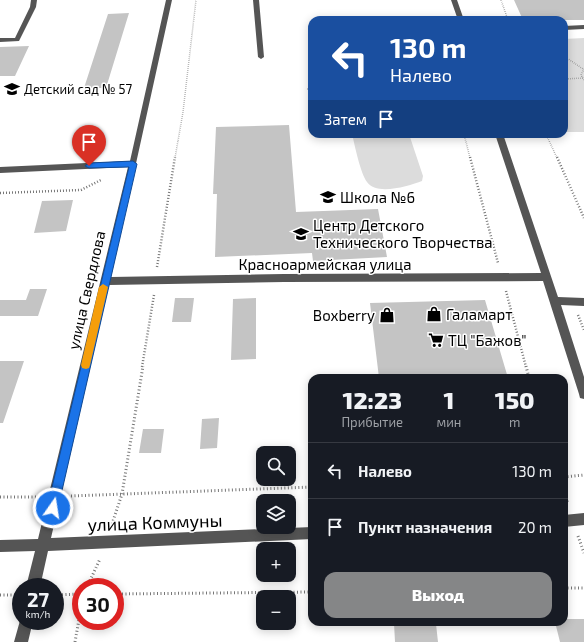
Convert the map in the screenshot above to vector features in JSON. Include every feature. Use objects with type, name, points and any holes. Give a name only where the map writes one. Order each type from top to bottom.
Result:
[{"type":"street","points":[[0,40],[17,40],[33,7],[34,0]]},
{"type":"street","name":"улица Свердлова","points":[[35,578],[56,496],[133,164],[169,0]]},
{"type":"street","points":[[256,0],[261,56]]},
{"type":"street","points":[[454,0],[460,16]]},
{"type":"street","points":[[568,28],[584,27]]},
{"type":"street","points":[[500,138],[522,200],[584,394]]},
{"type":"street","points":[[0,170],[133,164]]},
{"type":"street","name":"Красноармейская улица","points":[[105,281],[284,278],[546,277]]},
{"type":"street","points":[[554,302],[584,302]]},
{"type":"street","points":[[568,521],[584,519]]},
{"type":"street","name":"улица Коммуны","points":[[0,546],[308,533]]},
{"type":"street","points":[[21,642],[24,630]]},
{"type":"path","points":[[501,0],[507,16]]},
{"type":"path","points":[[568,59],[584,69],[582,72],[583,79],[568,79]]},
{"type":"path","points":[[465,138],[529,374]]},
{"type":"path","points":[[548,138],[584,218]]},
{"type":"path","points":[[0,193],[81,190],[107,177]]},
{"type":"path","points":[[568,477],[584,475]]},
{"type":"path","points":[[0,498],[308,487]]},
{"type":"path","points":[[568,588],[584,588]]},
{"type":"path","points":[[124,594],[308,592]]},
{"type":"path","points":[[0,595],[12,595]]},
{"type":"path","points":[[75,642],[77,630]]},
{"type":"shaded area","points":[[584,38],[584,132],[568,132],[568,39]]},
{"type":"shaded area","points":[[353,138],[410,138],[423,176],[422,181],[393,189],[371,186],[364,178]]},
{"type":"building","points":[[514,0],[584,0],[584,20],[568,20],[568,16],[521,16]]},
{"type":"building","points":[[129,13],[106,88],[84,88],[108,14]]},
{"type":"building","points":[[29,46],[15,76],[0,76],[0,47]]},
{"type":"building","points":[[289,125],[296,212],[378,209],[387,257],[313,261],[312,253],[215,257],[217,194],[213,194],[216,127]]},
{"type":"building","points":[[73,200],[66,231],[34,233],[42,201]]},
{"type":"building","points":[[30,289],[47,289],[38,316],[0,316],[0,300],[26,300]]},
{"type":"building","points":[[175,298],[194,298],[191,322],[172,322]]},
{"type":"building","points":[[256,298],[256,359],[231,360],[233,299]]},
{"type":"building","name":"ТЦ \"Бажов\"","points":[[485,300],[507,374],[379,374],[370,303]]},
{"type":"building","points":[[0,361],[24,361],[3,423],[0,423]]},
{"type":"building","points":[[219,418],[217,448],[200,449],[202,419]]},
{"type":"building","points":[[143,429],[164,429],[161,453],[139,453]]},
{"type":"building","points":[[568,619],[584,619],[584,642],[560,642],[556,626],[568,626]]},
{"type":"building","points":[[394,626],[436,626],[438,642],[395,642]]},
{"type":"slow traffic","points":[[86,365],[103,287]]},
{"type":"place","name":"Детский сад № 57","points":[[12,89]]},
{"type":"place","name":"Школа №6","points":[[328,197]]},
{"type":"place","name":"Центр Детского Технического Творчества","points":[[301,234]]},
{"type":"place","name":"Галамарт","points":[[434,314]]},
{"type":"place","name":"Boxberry","points":[[387,315]]},
{"type":"place","name":"ТЦ \"Бажов\"","points":[[436,340]]},
{"type":"route","points":[[53,508],[133,164],[89,166]]}]
